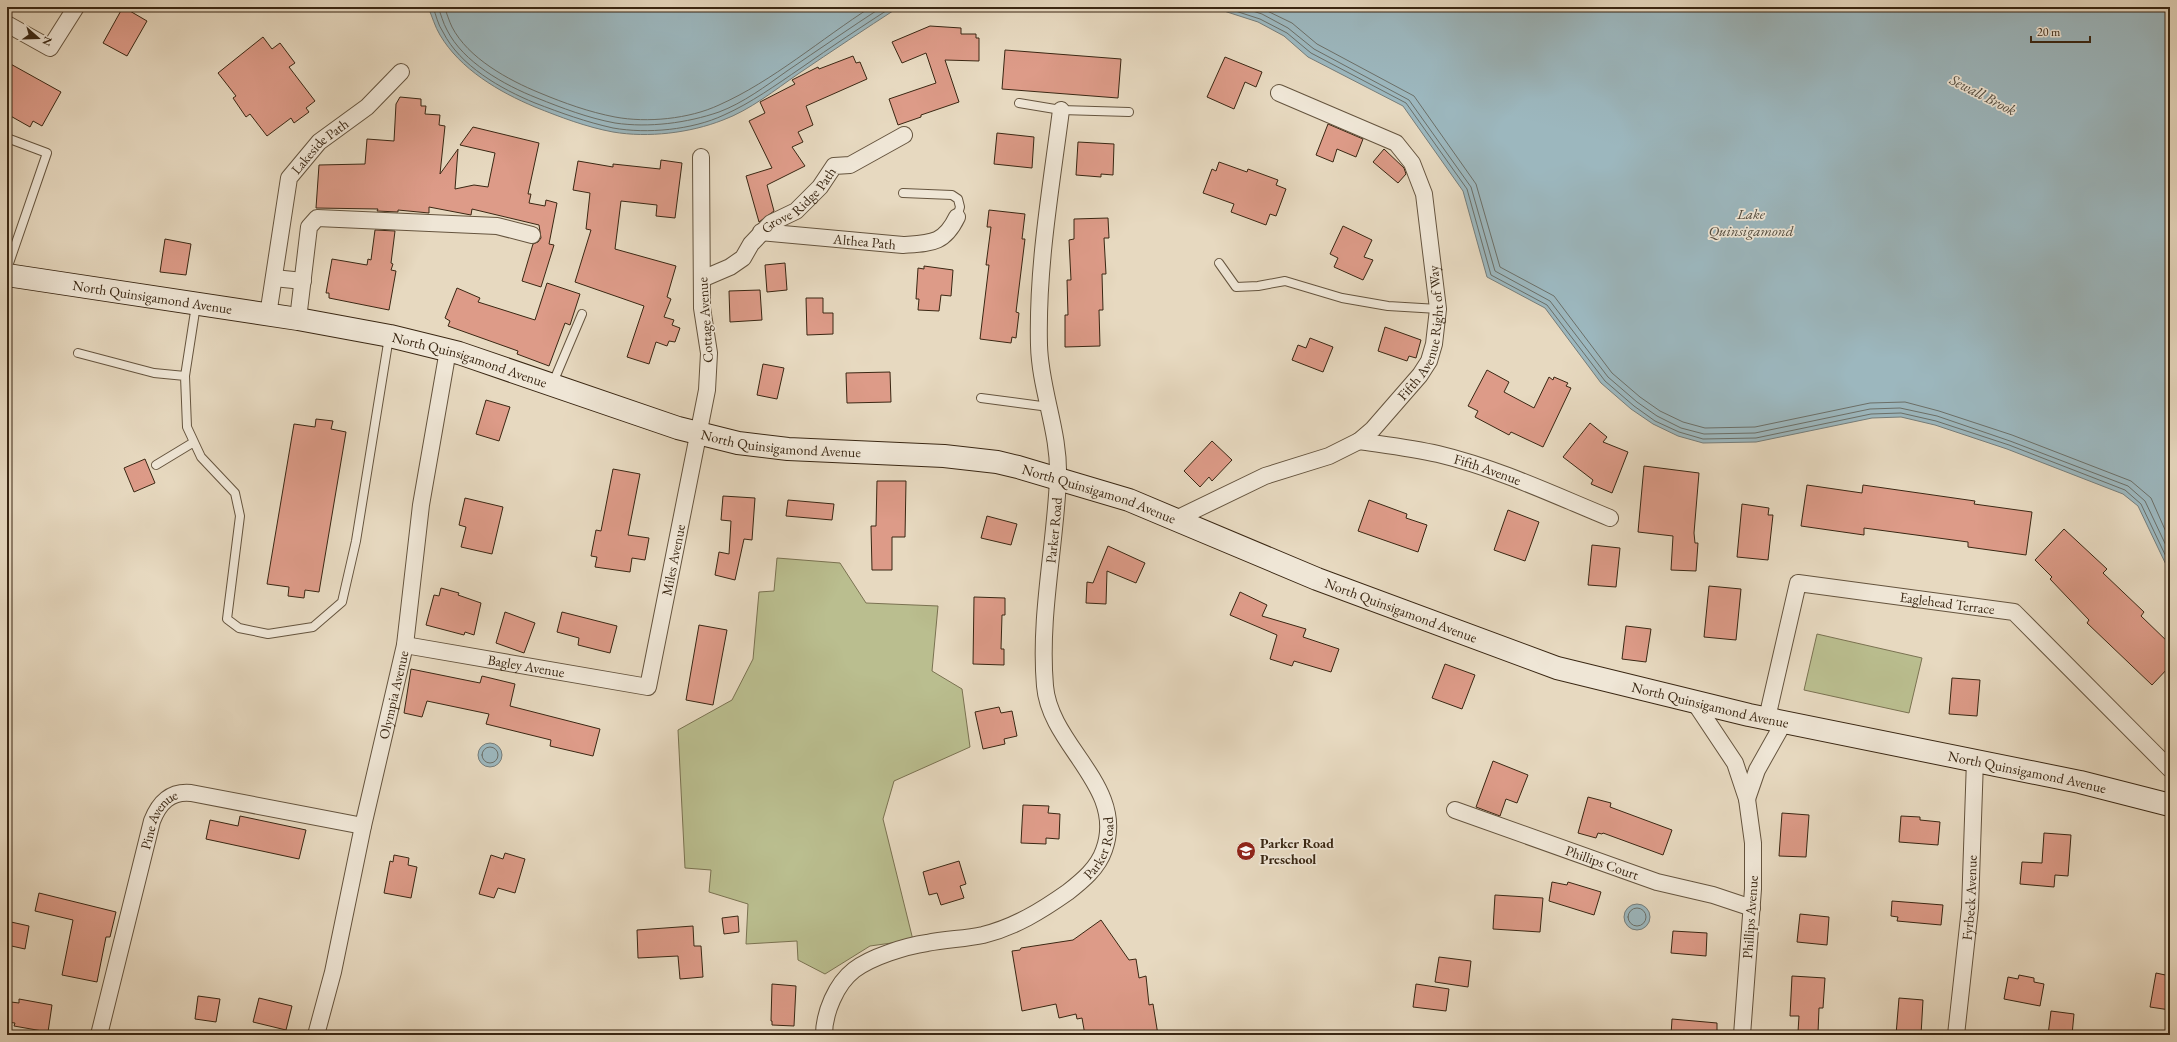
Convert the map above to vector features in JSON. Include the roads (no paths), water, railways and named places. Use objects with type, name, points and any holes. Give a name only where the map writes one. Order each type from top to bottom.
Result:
[{"type":"main road","name":"North Quinsigamond Avenue","points":[[7,275],[196,305],[298,319],[390,336],[448,350],[551,386],[698,434],[738,443],[788,449],[971,459],[997,462],[1058,478],[1129,500],[1317,578],[1521,656],[1584,675],[1695,703],[2080,782],[2170,805]]},
{"type":"street","points":[[7,24],[50,48],[76,7]]},
{"type":"street","name":"Lakeside Path","points":[[268,315],[289,178],[319,142],[367,107],[401,72]]},
{"type":"street","name":"Fifth Avenue Right of Way","points":[[1176,519],[1265,476],[1329,456],[1359,441],[1373,430],[1416,380],[1429,361],[1434,344],[1438,308],[1424,194],[1412,163],[1396,143],[1279,93]]},
{"type":"street","name":"Parker Road","points":[[824,1035],[824,1025],[830,1005],[840,987],[851,973],[866,963],[908,947],[982,935],[1020,922],[1077,885],[1099,862],[1105,848],[1109,829],[1102,798],[1096,783],[1056,724],[1046,695],[1045,612],[1058,478],[1058,443],[1049,407],[1039,348],[1040,270],[1060,110]]},
{"type":"street","name":"Grove Ridge Path","points":[[702,279],[730,267],[743,258],[761,232],[771,223],[796,211],[820,187],[834,166],[850,165],[904,135]]},
{"type":"street","name":"Cottage Avenue","points":[[698,434],[709,365],[707,338],[702,308],[700,157]]},
{"type":"street","name":"Althea Path","points":[[761,232],[903,245],[924,244],[940,239],[950,231],[958,217]]},
{"type":"street","points":[[298,319],[309,227],[317,218],[497,226],[532,235]]},
{"type":"street","points":[[274,278],[303,281]]},
{"type":"street","name":"Olympia Avenue","points":[[316,1035],[333,972],[363,826],[405,645],[421,505],[448,350]]},
{"type":"street","name":"Miles Avenue","points":[[648,687],[698,434]]},
{"type":"street","name":"Fifth Avenue","points":[[1359,441],[1412,449],[1459,460],[1499,473],[1610,518]]},
{"type":"street","name":"Eaglehead Terrace","points":[[1775,720],[1798,583],[2014,612],[2170,769]]},
{"type":"street","name":"Bagley Avenue","points":[[405,645],[648,687]]},
{"type":"street","name":"Phillips Avenue","points":[[1695,703],[1735,763],[1747,800],[1754,843],[1752,908],[1742,1035]]},
{"type":"street","name":"Phillips Avenue","points":[[1747,800],[1775,720]]},
{"type":"street","name":"Fyrbeck Avenue","points":[[1956,1035],[1970,908],[1975,760]]},
{"type":"street","name":"Pine Avenue","points":[[99,1035],[152,821],[158,806],[168,797],[179,792],[191,793],[363,826]]},
{"type":"street","name":"Phillips Court","points":[[1455,810],[1657,882],[1713,895],[1752,908]]},
{"type":"lane","points":[[1019,102],[1060,110],[1129,112]]},
{"type":"lane","points":[[7,138],[47,153],[7,269]]},
{"type":"lane","points":[[903,193],[952,195],[958,199],[960,207],[958,217]]},
{"type":"lane","points":[[1219,263],[1236,287],[1258,286],[1285,281],[1350,300],[1388,306],[1438,308]]},
{"type":"lane","points":[[196,305],[185,376],[187,427],[201,457],[236,493],[240,516],[228,619],[239,628],[268,634],[313,627],[342,602],[356,541],[390,336]]},
{"type":"lane","points":[[551,386],[582,314]]},
{"type":"lane","points":[[78,353],[154,373],[185,376]]},
{"type":"lane","points":[[980,398],[1049,407]]},
{"type":"lane","points":[[156,465],[194,442]]},
{"type":"water","points":[[428,7],[899,7],[762,99],[733,116],[683,131],[654,134],[626,134],[573,121],[521,101],[494,87],[469,69],[448,47],[438,32]]},
{"type":"water","name":"Lake Quinsigamond","points":[[1203,7],[2170,7],[2170,573],[2138,506],[2123,494],[2007,449],[1935,425],[1901,417],[1872,418],[1756,442],[1703,443],[1678,436],[1653,424],[1631,409],[1601,383],[1545,308],[1487,277],[1463,191],[1403,106],[1308,57],[1284,36],[1258,22],[1224,11]]},
{"type":"water","points":[[490,743],[499,746],[502,755],[499,764],[490,767],[481,764],[478,755],[481,746]]},
{"type":"water","points":[[1637,904],[1646,908],[1650,917],[1646,926],[1637,930],[1628,926],[1624,917],[1628,908]]},
{"type":"place","name":"Parker Road Preschool","points":[[1246,851]]},
{"type":"water label","name":"Sewall Brook","points":[[1983,95]]}]
